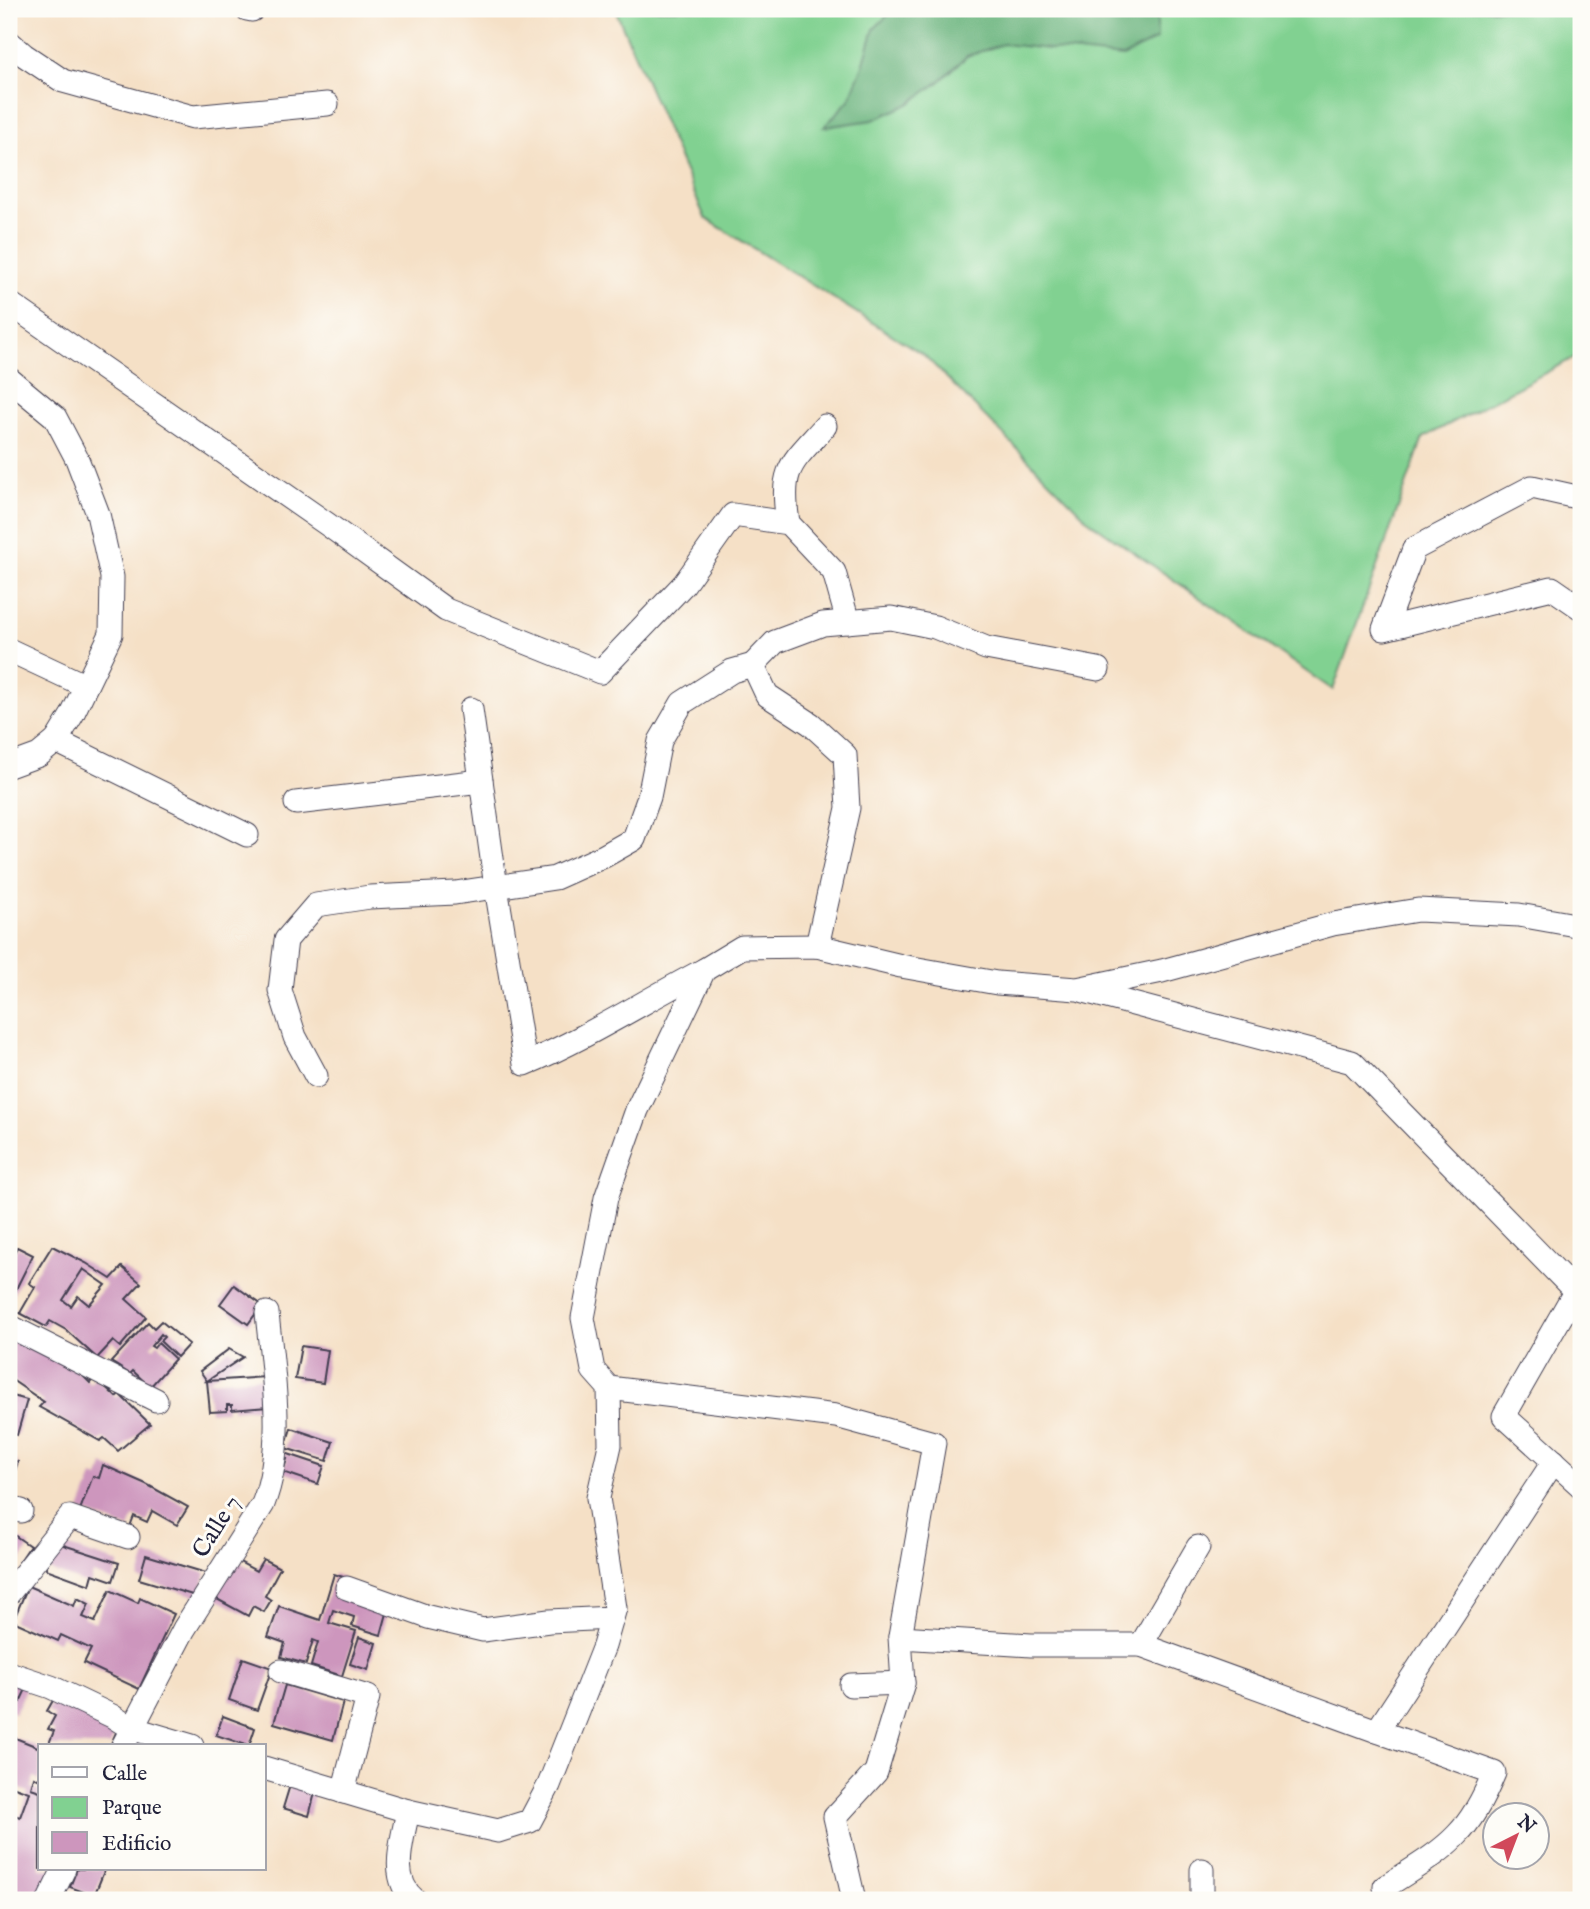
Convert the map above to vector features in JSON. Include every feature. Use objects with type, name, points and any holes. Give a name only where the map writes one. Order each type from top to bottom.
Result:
[{"type":"street","points":[[9,42],[63,81],[194,117],[327,104]]},
{"type":"street","points":[[9,303],[446,610],[600,672],[684,584],[733,515],[788,523]]},
{"type":"street","points":[[9,379],[55,417],[77,459],[99,514],[112,577],[111,634],[72,715],[56,741],[39,755],[9,766]]},
{"type":"street","points":[[825,426],[789,466],[785,497],[788,523],[834,572],[848,622]]},
{"type":"street","points":[[1581,498],[1532,487],[1414,549],[1384,629],[1552,588],[1581,608]]},
{"type":"street","points":[[316,1076],[295,1037],[280,990],[286,940],[316,905],[370,897],[455,893],[555,878],[634,839],[649,797],[660,741],[682,703],[732,671],[752,665],[775,642],[824,624],[891,618],[935,627],[986,648],[1098,669]]},
{"type":"street","points":[[9,650],[86,686]]},
{"type":"street","points":[[752,665],[767,695],[811,724],[845,755],[848,808],[817,946]]},
{"type":"street","points":[[471,709],[496,887],[526,1064],[564,1048],[742,947],[817,946],[901,966],[983,981],[1077,989],[1352,1062],[1578,1295],[1504,1416],[1581,1486]]},
{"type":"street","points":[[56,741],[247,835]]},
{"type":"street","points":[[296,803],[481,781]]},
{"type":"street","points":[[1077,989],[1162,971],[1333,924],[1418,910],[1519,915],[1581,926]]},
{"type":"street","points":[[266,1769],[408,1811],[498,1830],[530,1821],[549,1785],[604,1646],[615,1608],[598,1498],[610,1444],[609,1388],[593,1370],[583,1318],[606,1198],[637,1110],[704,970]]},
{"type":"street","name":"Calle 7","points":[[127,1737],[184,1629],[263,1504],[270,1487],[276,1402],[267,1313]]},
{"type":"street","points":[[9,1326],[156,1400]]},
{"type":"street","points":[[609,1388],[836,1416],[934,1443],[900,1637],[903,1683],[876,1772],[835,1817],[854,1900]]},
{"type":"street","points":[[1377,1731],[1554,1461]]},
{"type":"street","points":[[9,1593],[70,1517],[128,1537]]},
{"type":"street","points":[[1141,1645],[1198,1547]]},
{"type":"street","points":[[347,1588],[428,1617],[483,1630],[549,1621],[612,1618]]},
{"type":"street","points":[[900,1637],[1031,1645],[1141,1645],[1494,1773],[1484,1798],[1458,1834],[1385,1887],[1387,1900]]},
{"type":"street","points":[[281,1671],[368,1697],[343,1792]]},
{"type":"street","points":[[9,1673],[51,1687],[113,1716],[127,1737],[178,1744]]},
{"type":"street","points":[[851,1685],[903,1683]]},
{"type":"street","points":[[408,1811],[399,1872],[404,1887],[415,1900]]},
{"type":"street","points":[[49,1900],[64,1870]]},
{"type":"street","points":[[1202,1870],[1202,1900]]},
{"type":"green space","points":[[615,9],[1581,9],[1581,354],[1423,438],[1333,690],[1090,522],[924,355],[705,218]]},
{"type":"green space","points":[[894,9],[1157,9],[1157,39],[1123,57],[1003,44],[967,56],[939,82],[909,104],[873,120],[824,127],[849,100],[874,29]]},
{"type":"building","points":[[52,1246],[111,1279],[122,1267],[141,1283],[126,1299],[146,1317],[120,1347],[113,1341],[97,1358],[66,1330],[50,1321],[46,1327],[20,1313],[35,1287],[29,1283]],"holes":[[[83,1269],[106,1285],[89,1305],[78,1296],[71,1306],[63,1300]]]},
{"type":"building","points":[[17,1247],[33,1255],[9,1303],[9,1263]]},
{"type":"building","points":[[234,1285],[262,1305],[248,1324],[220,1304]]},
{"type":"building","points":[[161,1321],[189,1344],[177,1357],[160,1341],[164,1337],[161,1334],[151,1346],[154,1348],[158,1343],[175,1359],[150,1387],[133,1371],[130,1374],[111,1362],[148,1322],[154,1328]]},
{"type":"building","points":[[9,1338],[76,1369],[90,1383],[95,1377],[116,1397],[119,1394],[150,1424],[118,1451],[104,1438],[100,1441],[39,1407],[44,1402],[9,1378]]},
{"type":"building","points":[[301,1346],[328,1350],[323,1383],[295,1379]]},
{"type":"building","points":[[229,1349],[243,1357],[207,1381],[200,1371]]},
{"type":"building","points":[[266,1377],[268,1407],[232,1410],[232,1405],[227,1405],[227,1411],[210,1412],[207,1381]]},
{"type":"building","points":[[9,1395],[27,1400],[17,1435],[9,1433]]},
{"type":"building","points":[[291,1428],[333,1442],[327,1461],[285,1448]]},
{"type":"building","points":[[285,1453],[324,1466],[318,1484],[283,1472],[287,1459],[283,1458]]},
{"type":"building","points":[[9,1459],[18,1462],[9,1489]]},
{"type":"building","points":[[103,1465],[188,1507],[177,1525],[152,1511],[147,1522],[134,1516],[129,1529],[80,1510],[93,1476],[99,1478]]},
{"type":"building","points":[[14,1535],[30,1546],[9,1577],[9,1542]]},
{"type":"building","points":[[54,1542],[119,1563],[113,1581],[93,1574],[90,1585],[46,1569]]},
{"type":"building","points":[[146,1555],[206,1573],[199,1597],[139,1579]]},
{"type":"building","points":[[263,1559],[280,1568],[265,1596],[271,1600],[264,1612],[253,1606],[248,1616],[215,1598],[236,1560],[256,1571]]},
{"type":"building","points":[[334,1574],[343,1577],[340,1587],[389,1606],[381,1635],[352,1626],[354,1617],[333,1610],[329,1623],[356,1631],[342,1676],[311,1666],[318,1642],[313,1640],[306,1664],[281,1657],[285,1643],[268,1637],[279,1606],[320,1620]]},
{"type":"building","points":[[28,1586],[74,1606],[77,1598],[89,1604],[83,1617],[95,1622],[110,1590],[138,1603],[140,1598],[174,1614],[139,1689],[84,1663],[91,1649],[61,1635],[58,1641],[13,1621]]},
{"type":"building","points":[[359,1637],[376,1643],[368,1670],[350,1664]]},
{"type":"building","points":[[243,1658],[272,1668],[257,1710],[229,1700]]},
{"type":"building","points":[[9,1681],[27,1687],[15,1713],[9,1710]]},
{"type":"building","points":[[285,1685],[343,1702],[333,1740],[274,1723]]},
{"type":"building","points":[[55,1697],[119,1726],[111,1744],[49,1744],[54,1731],[48,1729],[55,1716],[47,1711]]},
{"type":"building","points":[[223,1716],[255,1728],[250,1744],[216,1735]]},
{"type":"building","points":[[13,1737],[38,1747],[38,1779],[34,1777],[31,1788],[38,1790],[38,1870],[56,1870],[42,1900],[9,1899],[9,1829],[14,1815],[20,1817],[29,1792],[9,1785],[9,1748]]},
{"type":"building","points":[[291,1782],[316,1789],[309,1816],[283,1808]]},
{"type":"building","points":[[77,1870],[105,1870],[94,1896],[70,1887]]}]
